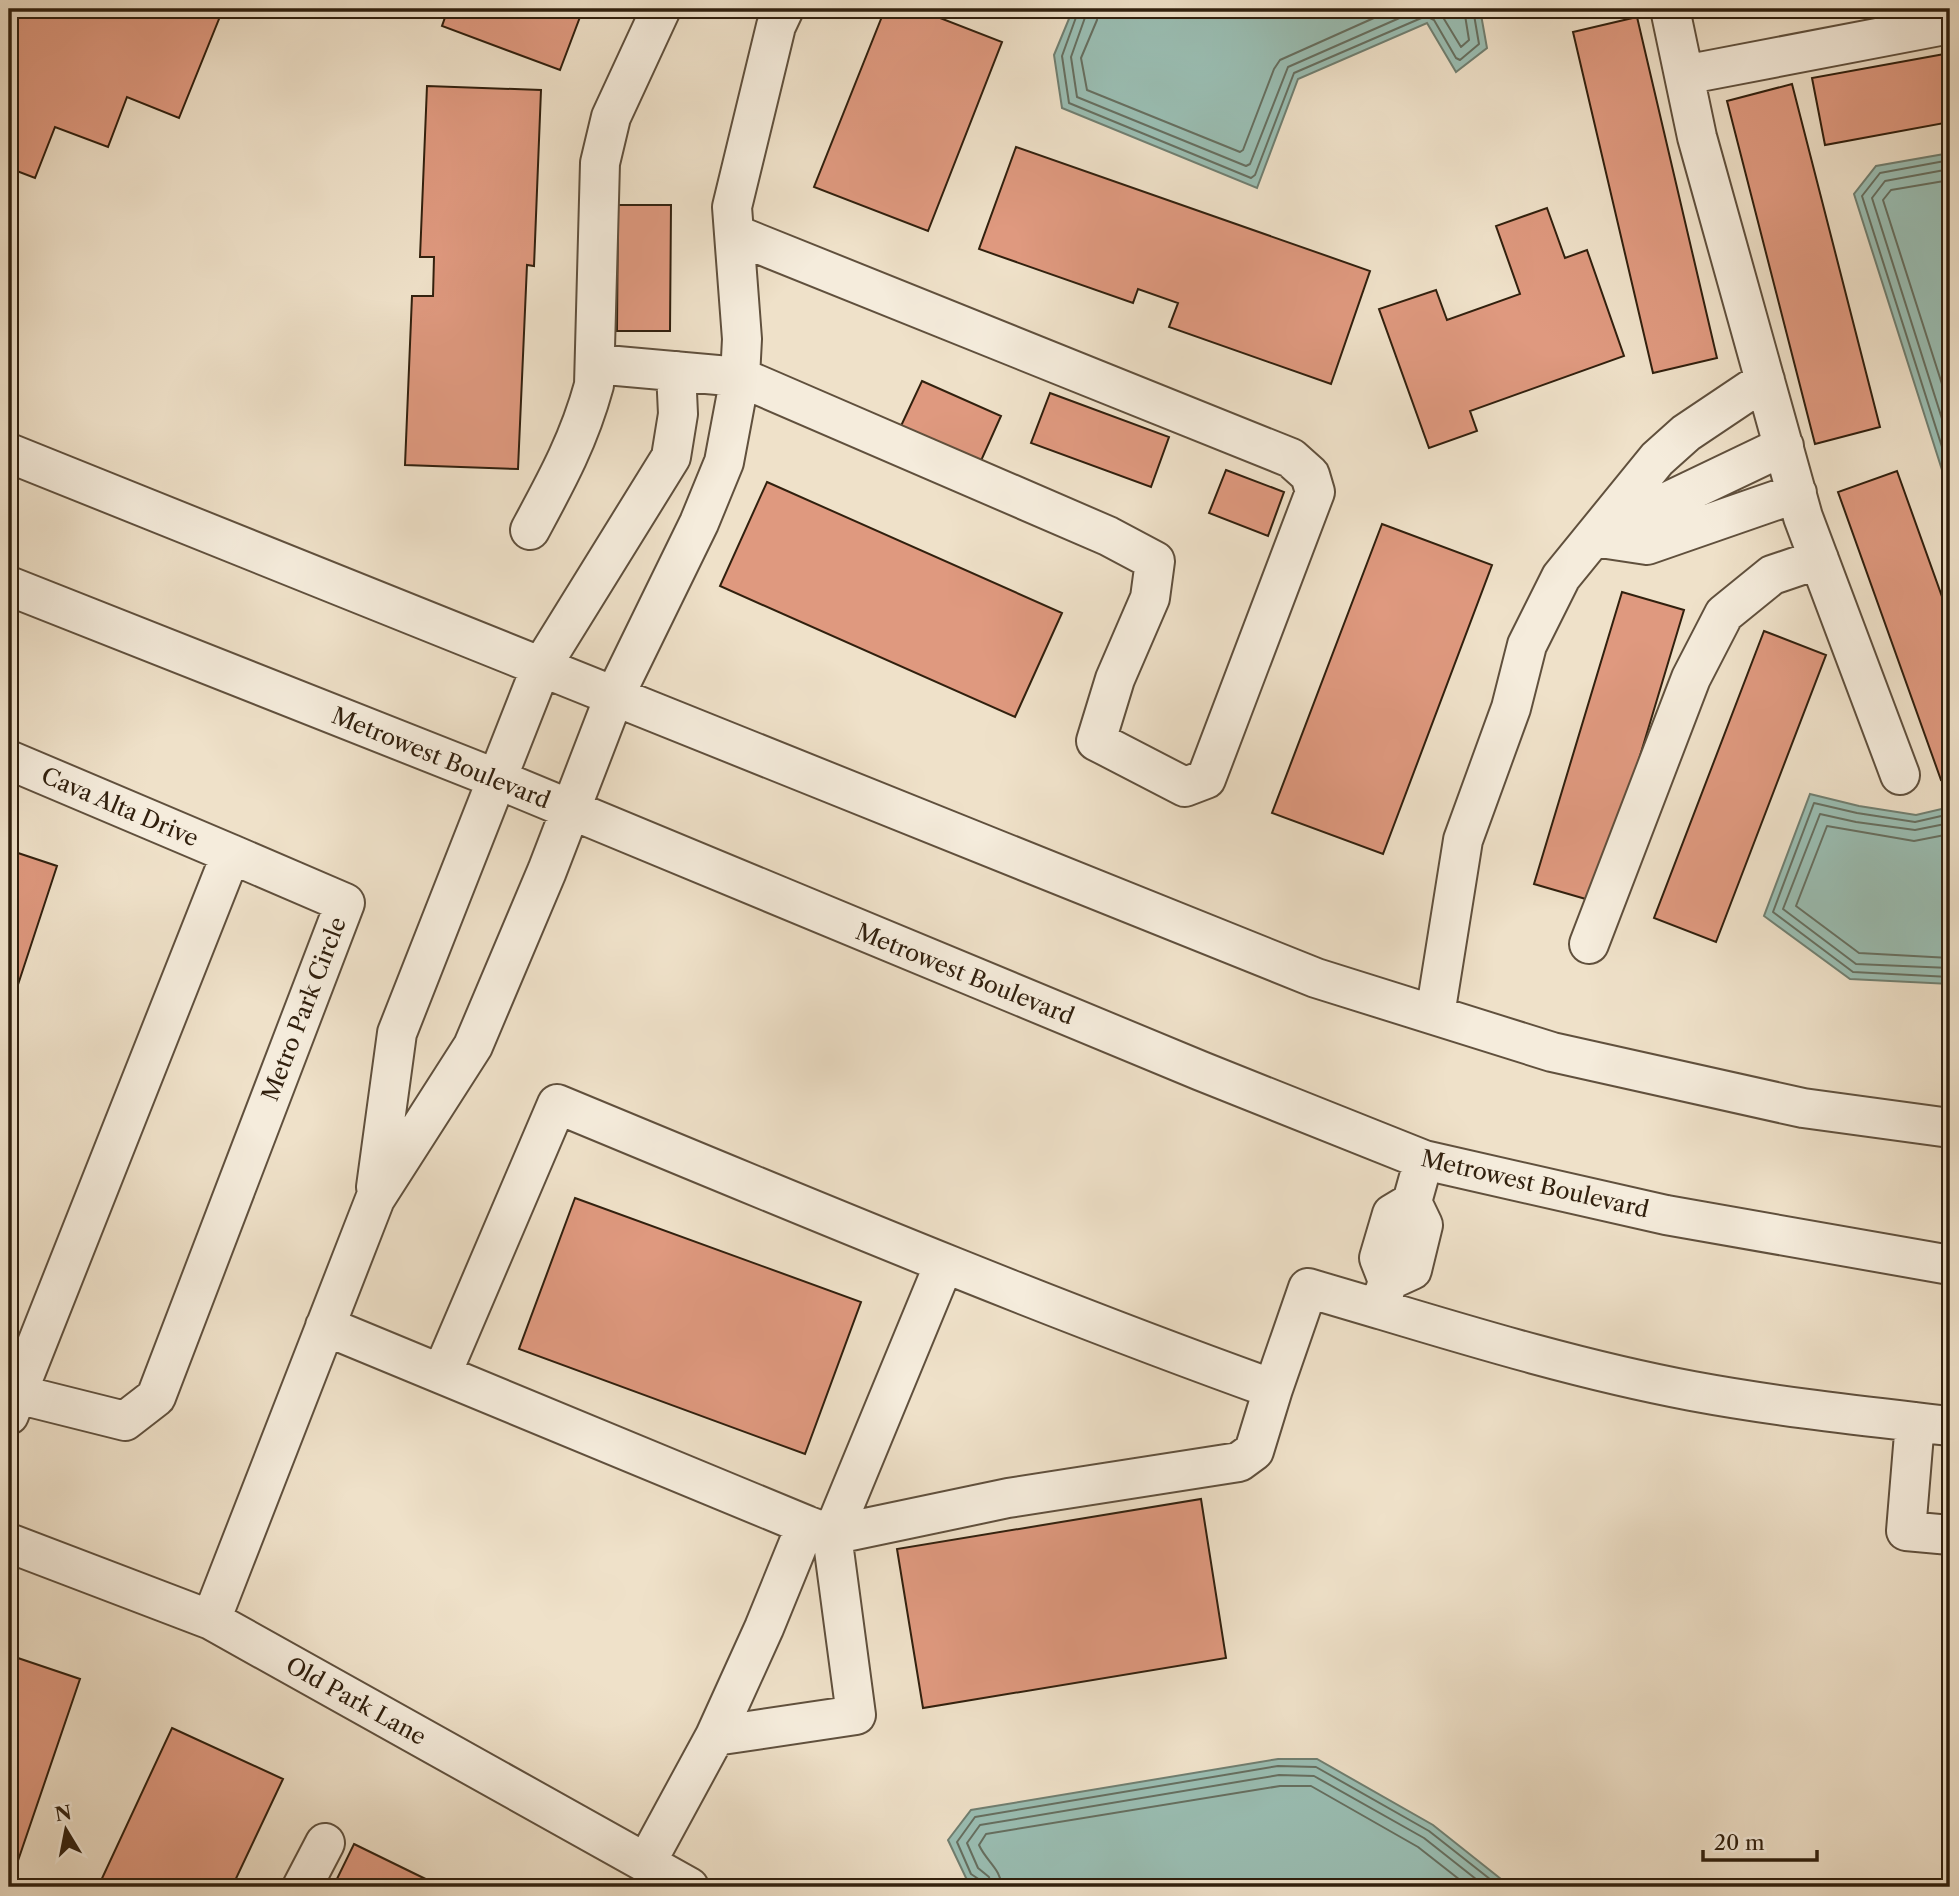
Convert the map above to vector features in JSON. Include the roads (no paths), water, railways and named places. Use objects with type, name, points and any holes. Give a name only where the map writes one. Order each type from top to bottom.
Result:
[{"type":"street","points":[[530,530],[565,467],[586,414],[594,385],[600,163],[611,117],[661,9]]},
{"type":"street","points":[[211,1620],[374,1199],[473,1046],[614,697],[699,523],[724,462],[740,377],[742,339],[732,207],[776,26],[784,9]]},
{"type":"street","points":[[1670,9],[1697,137],[1797,493],[1900,775]]},
{"type":"street","points":[[1684,75],[1950,24]]},
{"type":"street","points":[[594,364],[740,377],[1108,536],[1155,561],[1150,598],[1115,679],[1096,740],[1185,787],[1206,779],[1315,492],[1310,475],[1291,457],[734,234]]},
{"type":"street","points":[[374,1199],[397,1034],[541,667],[671,457],[678,414],[676,371]]},
{"type":"street","points":[[1435,1016],[1464,840],[1511,708],[1527,645],[1561,577],[1657,459],[1686,433],[1765,380]]},
{"type":"street","points":[[1594,537],[1784,446]]},
{"type":"street","points":[[9,453],[1316,978],[1552,1052],[1790,1105],[1950,1128]]},
{"type":"street","points":[[1594,537],[1647,545],[1797,493]]},
{"type":"street","points":[[1589,944],[1691,678],[1724,614],[1772,575],[1819,559]]},
{"type":"street","name":"Metrowest Boulevard","points":[[9,586],[496,779],[1424,1160],[1666,1214],[1950,1265]]},
{"type":"street","name":"Cava Alta Drive","points":[[9,760],[231,854]]},
{"type":"street","name":"Metro Park Circle","points":[[231,854],[345,903],[156,1397],[125,1421],[13,1404],[231,854]]},
{"type":"street","points":[[442,1373],[557,1104],[944,1264],[1146,1343],[1273,1389]]},
{"type":"street","points":[[1383,1295],[1379,1258],[1392,1214],[1412,1202],[1424,1160]]},
{"type":"street","points":[[646,1863],[715,1735],[764,1628],[819,1530],[944,1264]]},
{"type":"street","points":[[325,1326],[819,1530],[1239,1462],[1254,1451],[1308,1288],[1383,1295],[1555,1361],[1691,1391],[1788,1407],[1933,1424],[1906,1531],[1950,1535]]},
{"type":"street","points":[[715,1735],[856,1714],[819,1530]]},
{"type":"street","name":"Old Park Lane","points":[[9,1543],[211,1620],[689,1887]]},
{"type":"street","points":[[302,1887],[325,1843]]},
{"type":"water","points":[[1073,9],[1480,9],[1487,48],[1456,72],[1427,23],[1298,79],[1257,188],[1062,108],[1054,55]]},
{"type":"water","points":[[1950,153],[1950,495],[1854,194],[1876,166]]},
{"type":"water","points":[[1810,794],[1859,806],[1916,815],[1950,807],[1950,984],[1850,979],[1764,916]]},
{"type":"water","points":[[1278,1759],[1317,1759],[1433,1825],[1511,1887],[982,1887],[967,1880],[948,1840],[971,1810]]}]
